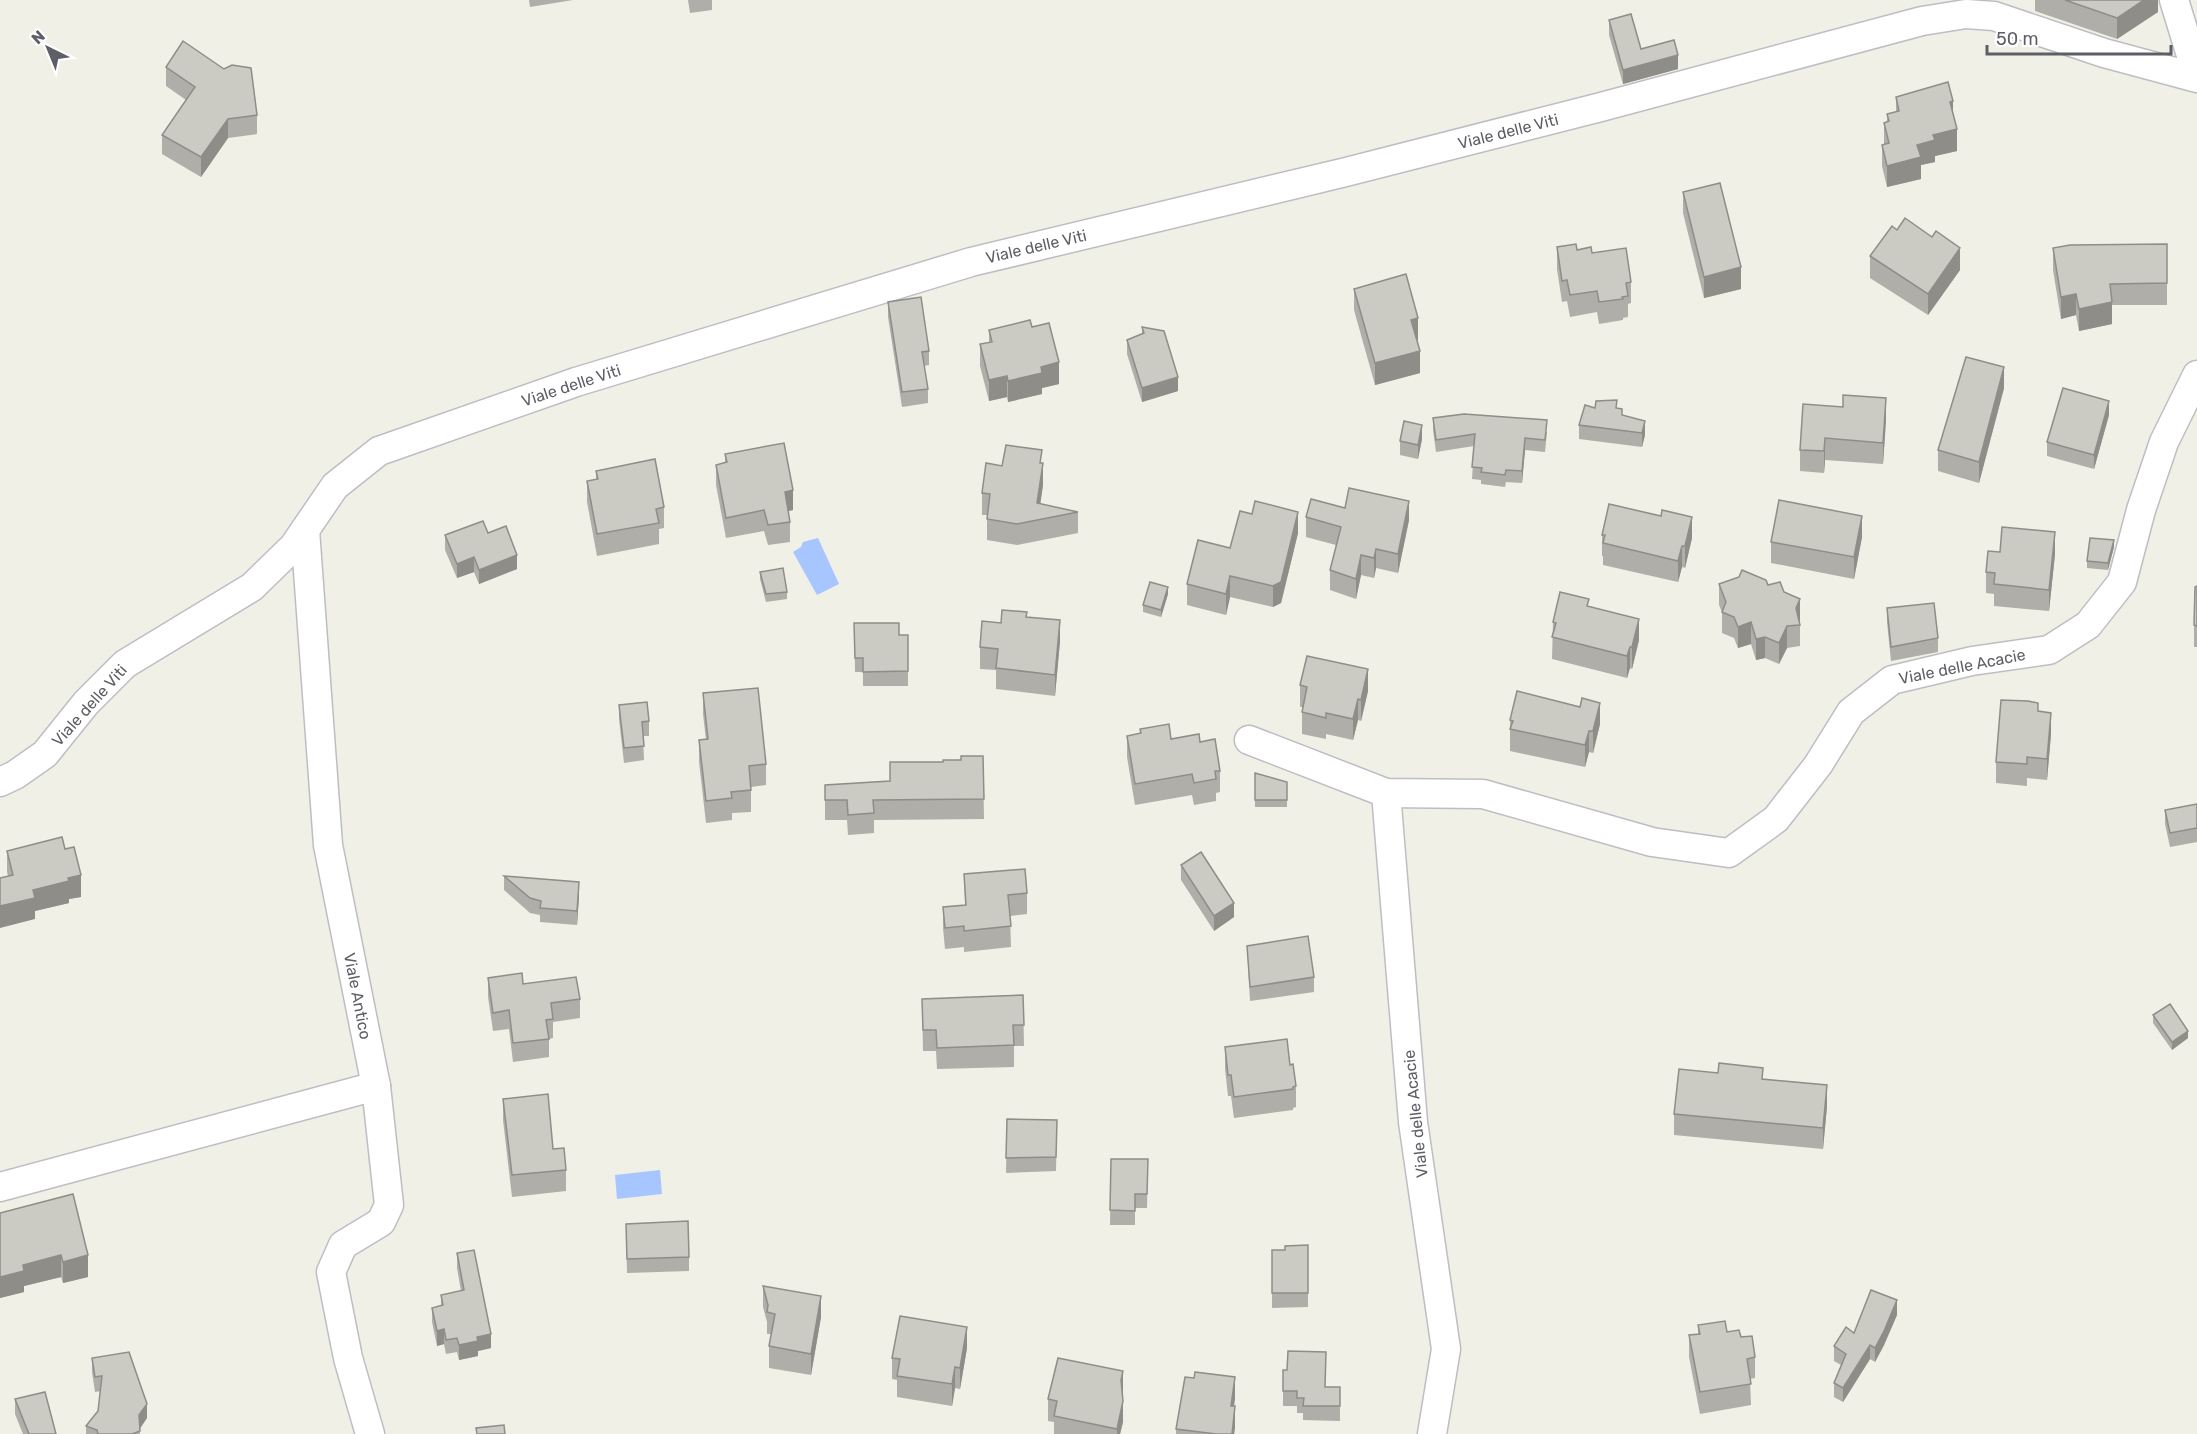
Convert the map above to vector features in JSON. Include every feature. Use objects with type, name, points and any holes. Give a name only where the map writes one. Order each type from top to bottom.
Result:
[{"type":"street","points":[[2176,5],[2197,77]]},
{"type":"street","name":"Viale delle Viti","points":[[0,782],[15,775],[45,754],[86,703],[125,664],[252,587],[294,546],[335,486],[379,451],[576,381],[971,262],[1369,166],[1922,21],[1966,14],[1994,16],[2104,53],[2197,77]]},
{"type":"street","name":"Viale delle Acacie","points":[[1249,740],[1386,793],[1483,794],[1652,842],[1730,853],[1776,819],[1818,765],[1851,711],[1892,680],[1972,661],[2049,650],[2088,625],[2122,582],[2141,510],[2164,442],[2197,375]]},
{"type":"street","name":"Viale Antico","points":[[305,530],[328,845],[376,1086],[389,1205],[381,1222],[344,1245],[331,1272],[348,1358],[370,1434]]},
{"type":"street","name":"Viale delle Acacie","points":[[1386,793],[1413,1122],[1446,1349],[1432,1434]]},
{"type":"street","points":[[0,1187],[376,1086]]},
{"type":"water","points":[[818,538],[839,584],[817,595],[793,552],[801,547],[803,542]]},
{"type":"water","points":[[660,1170],[662,1194],[617,1199],[615,1175]]},
{"type":"building","points":[[2065,0],[2144,0],[2117,18]]},
{"type":"building","points":[[1631,14],[1641,49],[1674,40],[1678,55],[1623,70],[1609,20]]},
{"type":"building","points":[[183,41],[224,69],[232,65],[251,68],[257,115],[228,119],[201,157],[162,135],[195,87],[166,67]]},
{"type":"building","points":[[1948,82],[1957,129],[1933,135],[1935,140],[1917,145],[1921,157],[1887,166],[1882,145],[1889,143],[1884,123],[1889,121],[1887,114],[1899,111],[1896,97]]},
{"type":"building","points":[[1720,183],[1741,267],[1704,277],[1683,192]]},
{"type":"building","points":[[1905,218],[1932,237],[1936,231],[1960,248],[1928,294],[1870,256],[1892,226],[1897,230]]},
{"type":"building","points":[[1576,244],[1577,250],[1591,247],[1592,253],[1626,248],[1631,282],[1626,283],[1628,296],[1622,297],[1623,299],[1599,302],[1597,291],[1570,295],[1567,280],[1562,281],[1557,247]]},
{"type":"building","points":[[2167,244],[2167,283],[2110,284],[2112,302],[2079,309],[2076,294],[2061,297],[2053,248],[2070,245]]},
{"type":"building","points":[[1406,274],[1418,318],[1411,320],[1420,351],[1375,363],[1354,289]]},
{"type":"building","points":[[921,297],[929,351],[922,352],[928,389],[902,392],[888,302]]},
{"type":"building","points":[[1030,320],[1032,327],[1049,323],[1059,362],[1041,367],[1042,373],[1008,381],[1007,376],[989,380],[980,344],[992,342],[989,330]]},
{"type":"building","points":[[1142,327],[1164,331],[1178,377],[1142,388],[1127,340],[1144,333]]},
{"type":"building","points":[[1966,357],[2004,367],[1979,462],[1938,450]]},
{"type":"building","points":[[2063,388],[2109,401],[2094,455],[2047,442]]},
{"type":"building","points":[[1843,395],[1886,398],[1883,443],[1825,438],[1824,451],[1800,450],[1803,404],[1843,407]]},
{"type":"building","points":[[1617,400],[1616,408],[1622,409],[1622,415],[1645,421],[1642,433],[1579,425],[1585,405],[1595,408],[1596,401]]},
{"type":"building","points":[[1464,414],[1547,420],[1545,440],[1525,438],[1522,471],[1506,470],[1505,475],[1481,472],[1482,468],[1472,467],[1475,434],[1436,440],[1433,418]]},
{"type":"building","points":[[1404,421],[1422,425],[1418,445],[1400,441]]},
{"type":"building","points":[[784,443],[793,490],[785,492],[790,522],[768,525],[764,510],[726,518],[716,465],[727,462],[725,454]]},
{"type":"building","points":[[1006,445],[1042,450],[1040,463],[1043,463],[1037,503],[1078,512],[1017,524],[987,519],[990,494],[982,493],[986,463],[1002,466]]},
{"type":"building","points":[[655,459],[664,507],[656,509],[659,523],[597,534],[587,481],[598,479],[596,471]]},
{"type":"building","points":[[1349,488],[1409,501],[1398,554],[1376,549],[1374,558],[1361,555],[1356,579],[1330,570],[1341,527],[1306,517],[1311,499],[1345,508]]},
{"type":"building","points":[[1779,500],[1862,516],[1854,557],[1771,542]]},
{"type":"building","points":[[1255,501],[1298,512],[1281,582],[1273,586],[1230,576],[1226,594],[1187,584],[1198,540],[1230,548],[1240,511],[1252,514]]},
{"type":"building","points":[[1609,504],[1661,516],[1662,510],[1692,517],[1685,546],[1682,546],[1678,561],[1603,543],[1605,535],[1602,535]]},
{"type":"building","points":[[483,521],[488,533],[506,526],[517,555],[479,570],[474,557],[457,564],[445,535]]},
{"type":"building","points":[[2002,527],[2055,532],[2049,590],[1994,584],[1995,573],[1986,572],[1988,551],[2000,552]]},
{"type":"building","points":[[2090,538],[2114,540],[2108,563],[2087,561]]},
{"type":"building","points":[[783,568],[787,592],[766,594],[760,572]]},
{"type":"building","points":[[1742,570],[1766,580],[1768,585],[1780,582],[1784,592],[1800,599],[1796,608],[1800,625],[1787,626],[1779,643],[1765,637],[1756,639],[1751,622],[1738,627],[1734,617],[1722,612],[1726,602],[1719,584],[1739,577]]},
{"type":"building","points":[[1150,582],[1168,587],[1161,610],[1143,605]]},
{"type":"building","points":[[2197,586],[2197,626],[2194,625],[2195,587]]},
{"type":"building","points":[[1560,592],[1589,599],[1587,606],[1639,619],[1632,647],[1627,656],[1552,637]]},
{"type":"building","points":[[1934,603],[1938,638],[1891,647],[1887,608]]},
{"type":"building","points":[[1002,610],[1027,612],[1026,617],[1060,620],[1055,675],[996,668],[998,649],[980,647],[982,621],[1001,623]]},
{"type":"building","points":[[854,623],[899,623],[899,635],[908,635],[908,671],[863,672],[863,658],[855,658]]},
{"type":"building","points":[[1307,656],[1368,669],[1361,700],[1358,699],[1353,719],[1326,713],[1326,718],[1302,712],[1307,687],[1300,685]]},
{"type":"building","points":[[758,688],[766,764],[749,766],[751,790],[731,792],[732,798],[706,801],[699,740],[708,739],[703,693]]},
{"type":"building","points":[[1517,691],[1580,707],[1582,698],[1600,703],[1593,731],[1589,731],[1585,745],[1510,729]]},
{"type":"building","points":[[2001,700],[2038,703],[2038,711],[2051,713],[2047,759],[2027,757],[2027,764],[1996,762]]},
{"type":"building","points":[[647,702],[649,721],[642,722],[644,746],[624,748],[619,705]]},
{"type":"building","points":[[1169,724],[1171,739],[1199,734],[1200,742],[1215,739],[1220,771],[1215,771],[1216,779],[1194,783],[1192,774],[1135,784],[1127,736],[1141,733],[1140,729]]},
{"type":"building","points":[[961,756],[983,756],[984,799],[873,800],[874,813],[848,815],[847,800],[825,800],[825,785],[890,781],[890,762],[943,762],[943,760],[961,760]]},
{"type":"building","points":[[1255,773],[1287,782],[1287,800],[1255,800]]},
{"type":"building","points":[[2197,804],[2197,828],[2170,833],[2165,810]]},
{"type":"building","points":[[62,837],[65,849],[74,847],[81,875],[68,878],[69,881],[33,890],[35,898],[0,906],[0,878],[13,875],[7,851]]},
{"type":"building","points":[[1201,852],[1234,903],[1214,916],[1181,865]]},
{"type":"building","points":[[1025,869],[1027,893],[1008,895],[1011,926],[964,931],[964,926],[945,928],[943,907],[966,905],[964,874]]},
{"type":"building","points":[[504,876],[579,882],[577,911],[540,908],[541,901],[530,898]]},
{"type":"building","points":[[1308,936],[1314,977],[1250,987],[1247,946]]},
{"type":"building","points":[[522,973],[523,984],[576,977],[580,999],[551,1003],[553,1019],[546,1020],[549,1039],[513,1043],[509,1010],[493,1013],[488,978]]},
{"type":"building","points":[[1023,995],[1024,1025],[1013,1025],[1014,1045],[937,1048],[936,1030],[923,1030],[922,999]]},
{"type":"building","points":[[2170,1004],[2188,1031],[2172,1042],[2153,1015]]},
{"type":"building","points":[[1287,1039],[1290,1065],[1293,1064],[1296,1086],[1293,1089],[1234,1097],[1231,1075],[1228,1075],[1225,1047]]},
{"type":"building","points":[[1719,1063],[1763,1068],[1762,1079],[1827,1085],[1823,1128],[1674,1114],[1679,1069],[1718,1073]]},
{"type":"building","points":[[548,1094],[553,1149],[564,1148],[566,1170],[512,1175],[503,1099]]},
{"type":"building","points":[[1007,1119],[1057,1120],[1056,1157],[1006,1158]]},
{"type":"building","points":[[1111,1159],[1148,1159],[1147,1194],[1135,1194],[1135,1211],[1110,1210]]},
{"type":"building","points":[[73,1194],[88,1255],[63,1262],[61,1255],[23,1265],[24,1271],[0,1277],[0,1213]]},
{"type":"building","points":[[688,1221],[689,1257],[627,1259],[626,1224]]},
{"type":"building","points":[[1308,1245],[1308,1293],[1272,1293],[1272,1250],[1285,1250],[1285,1246]]},
{"type":"building","points":[[474,1250],[491,1334],[477,1337],[478,1341],[459,1345],[457,1338],[446,1340],[444,1329],[437,1331],[432,1308],[443,1305],[441,1295],[464,1290],[457,1253]]},
{"type":"building","points":[[763,1286],[821,1296],[811,1354],[769,1346],[775,1314],[767,1312],[768,1305]]},
{"type":"building","points":[[1871,1290],[1897,1300],[1875,1348],[1870,1345],[1843,1388],[1834,1383],[1846,1354],[1834,1346],[1846,1327],[1854,1333]]},
{"type":"building","points":[[900,1316],[967,1327],[960,1368],[955,1367],[952,1384],[897,1376],[900,1359],[892,1358]]},
{"type":"building","points":[[1725,1321],[1727,1332],[1739,1330],[1741,1337],[1752,1336],[1755,1357],[1747,1359],[1751,1384],[1700,1392],[1689,1335],[1700,1334],[1698,1325]]},
{"type":"building","points":[[1288,1351],[1326,1352],[1325,1387],[1340,1387],[1340,1406],[1303,1406],[1304,1398],[1297,1398],[1297,1391],[1283,1391],[1283,1370],[1287,1370]]},
{"type":"building","points":[[129,1352],[147,1404],[139,1415],[140,1431],[132,1434],[98,1434],[97,1430],[86,1426],[98,1411],[102,1376],[95,1377],[92,1358]]},
{"type":"building","points":[[1058,1358],[1123,1371],[1121,1380],[1123,1401],[1117,1429],[1054,1416],[1057,1401],[1048,1399]]},
{"type":"building","points":[[1195,1372],[1235,1377],[1231,1406],[1235,1406],[1232,1434],[1176,1429],[1185,1377],[1194,1378]]},
{"type":"building","points":[[45,1392],[56,1434],[29,1434],[15,1399]]},
{"type":"building","points":[[504,1425],[505,1434],[477,1434],[476,1428]]}]
